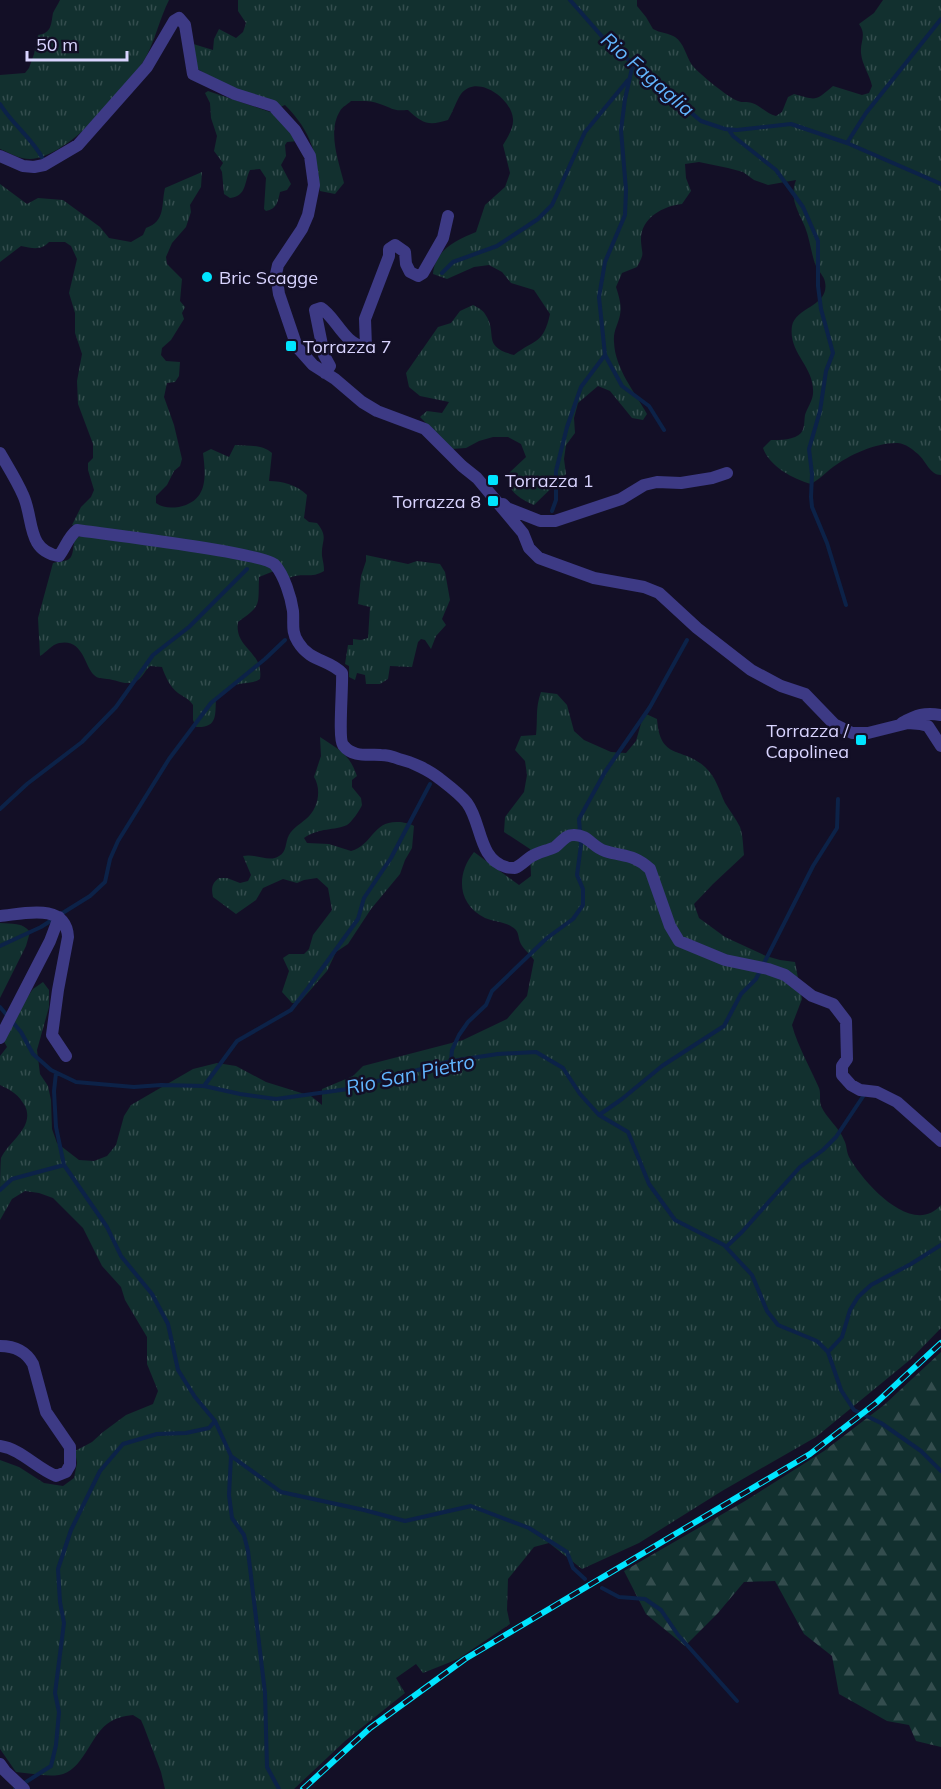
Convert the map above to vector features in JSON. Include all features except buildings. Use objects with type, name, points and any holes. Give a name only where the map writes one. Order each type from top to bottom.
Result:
[{"type":"street","points":[[0,156],[23,166],[34,167],[44,165],[78,145],[147,67],[174,21],[182,19],[193,74],[235,94],[273,106],[295,130],[310,156],[314,185],[313,199],[302,229],[278,265],[277,285],[297,347],[313,365],[377,411],[425,429],[488,492],[523,533],[529,548],[539,558],[594,578],[644,587],[659,593],[697,628],[751,670],[781,686],[805,694],[834,724],[852,733],[868,733],[908,723],[928,726],[941,746]]},
{"type":"street","points":[[325,373],[330,366],[324,355],[315,310],[321,308],[325,310],[336,326],[357,345],[366,346],[365,319],[389,256],[389,249],[395,245],[405,252],[406,264],[410,272],[418,276],[423,273],[443,238],[448,216]]},
{"type":"street","points":[[0,453],[25,497],[33,531],[39,545],[48,554],[60,556],[66,548],[69,536],[77,530],[226,552],[260,558],[273,563],[280,572],[292,603],[294,635],[298,644],[309,655],[324,663],[335,665],[342,672],[340,736],[343,745],[360,755],[381,755],[402,759],[435,774],[467,803],[476,820],[485,849],[494,861],[507,868],[516,868],[532,856],[554,847],[568,836],[575,835],[586,837],[604,851],[633,856],[643,862],[650,869],[670,926],[679,941],[725,960],[785,975],[812,996],[833,1004],[846,1021],[847,1059],[842,1065],[842,1075],[851,1085],[860,1090],[877,1092],[897,1102],[941,1141]]},
{"type":"street","points":[[488,492],[507,508],[540,521],[555,521],[621,499],[644,485],[657,482],[681,483],[727,473]]},
{"type":"street","points":[[898,724],[917,714],[941,715]]},
{"type":"street","points":[[0,916],[43,912],[59,917],[68,928],[69,936],[52,1035],[66,1056]]},
{"type":"street","points":[[0,1038],[50,941],[59,917]]},
{"type":"street","points":[[0,1346],[13,1347],[29,1357],[46,1412],[67,1439],[71,1458],[66,1472],[56,1476],[45,1472],[8,1447],[0,1446]]},
{"type":"street","points":[[0,1764],[24,1789]]},
{"type":"green space","points":[[60,0],[169,0],[147,55],[113,102],[62,147],[45,156],[22,158],[0,149],[0,75],[25,73],[29,68],[38,35],[48,30]]},
{"type":"green space","points":[[238,0],[637,0],[637,6],[653,29],[678,40],[692,65],[721,91],[740,102],[752,103],[776,116],[782,112],[788,97],[794,94],[815,98],[833,86],[862,95],[869,93],[872,86],[862,57],[863,35],[859,24],[874,13],[883,0],[941,0],[941,475],[934,473],[913,450],[898,443],[872,447],[855,454],[840,462],[811,484],[789,475],[770,461],[763,448],[771,440],[795,437],[803,429],[805,415],[813,394],[813,384],[794,344],[792,326],[800,314],[823,296],[825,282],[816,266],[807,232],[795,204],[793,193],[796,180],[768,185],[754,180],[743,172],[699,162],[685,164],[686,178],[691,191],[682,204],[660,211],[644,226],[640,262],[637,267],[622,273],[616,287],[621,308],[614,335],[615,352],[626,380],[647,414],[643,420],[632,418],[610,391],[598,386],[578,403],[574,418],[575,433],[566,445],[564,459],[566,474],[534,505],[519,497],[510,487],[506,476],[526,457],[521,444],[508,437],[493,437],[466,448],[451,449],[420,417],[427,411],[442,413],[449,402],[420,396],[409,387],[406,373],[438,327],[451,323],[460,311],[473,305],[484,313],[489,321],[492,339],[497,348],[514,355],[538,340],[545,331],[550,314],[534,290],[511,283],[502,272],[489,265],[474,267],[447,279],[433,274],[442,252],[454,242],[476,232],[485,205],[505,187],[510,173],[503,145],[512,126],[511,111],[493,91],[476,86],[468,88],[461,94],[448,120],[436,123],[422,121],[408,110],[396,110],[373,102],[351,101],[340,111],[334,128],[335,147],[344,183],[335,194],[320,191],[312,145],[301,125],[285,105],[280,107],[237,92],[196,68],[190,43],[213,50],[214,39],[219,29],[236,38],[243,32],[246,23],[238,11]]},
{"type":"green space","points":[[208,91],[273,113],[298,141],[287,142],[285,145],[286,156],[281,165],[291,184],[287,190],[280,192],[273,208],[266,211],[264,209],[266,178],[260,169],[250,170],[244,188],[235,197],[230,198],[224,194],[220,168],[223,163],[214,151],[217,136],[211,118],[210,103],[205,93]]},
{"type":"green space","points":[[202,172],[201,187],[190,205],[191,212],[186,227],[172,243],[166,257],[167,264],[182,279],[180,301],[185,307],[182,313],[184,319],[171,340],[162,348],[161,355],[166,361],[180,362],[179,376],[175,382],[167,383],[164,397],[182,459],[167,485],[156,496],[156,503],[164,507],[179,507],[188,504],[200,494],[205,471],[203,453],[211,449],[229,457],[235,445],[264,448],[272,453],[269,481],[289,484],[307,495],[304,518],[309,522],[317,523],[323,532],[324,571],[315,575],[289,578],[274,571],[259,577],[257,604],[238,622],[238,631],[244,645],[258,662],[260,679],[235,685],[226,690],[216,699],[212,723],[196,727],[193,720],[193,705],[173,688],[162,667],[150,666],[138,680],[126,683],[96,676],[82,653],[73,644],[56,644],[40,656],[38,618],[53,563],[66,561],[71,557],[75,538],[82,536],[83,526],[72,525],[81,507],[91,497],[94,490],[88,470],[88,463],[93,458],[93,444],[78,404],[77,381],[82,354],[75,333],[75,313],[69,293],[77,259],[71,246],[65,242],[49,242],[40,248],[21,246],[0,262],[0,184],[27,204],[38,198],[63,200],[100,227],[109,238],[131,242],[143,235],[146,228],[160,217],[165,188]]},
{"type":"green space","points":[[366,555],[408,564],[417,561],[440,564],[445,572],[450,600],[442,619],[446,625],[436,636],[431,649],[425,640],[421,639],[418,642],[412,667],[390,666],[388,679],[380,684],[366,684],[365,675],[357,673],[355,680],[349,677],[349,666],[345,664],[348,645],[353,645],[353,639],[368,638],[370,607],[358,604]]},
{"type":"green space","points":[[541,692],[557,694],[567,705],[574,731],[584,740],[611,752],[626,753],[636,741],[644,713],[657,719],[659,732],[667,747],[696,761],[712,775],[725,803],[740,827],[744,855],[694,904],[699,918],[725,937],[766,956],[795,962],[802,999],[792,1025],[819,1088],[821,1106],[842,1135],[849,1157],[865,1180],[877,1192],[889,1203],[903,1211],[916,1215],[929,1213],[941,1205],[941,1328],[911,1359],[816,1437],[722,1491],[639,1543],[582,1569],[549,1543],[534,1547],[508,1579],[507,1610],[510,1624],[458,1659],[423,1673],[416,1664],[396,1678],[405,1693],[345,1741],[294,1789],[165,1789],[161,1772],[141,1720],[133,1715],[113,1720],[107,1724],[95,1737],[80,1761],[67,1772],[48,1776],[16,1772],[0,1749],[0,1460],[19,1467],[44,1483],[63,1486],[74,1478],[77,1463],[75,1451],[92,1442],[126,1415],[153,1404],[158,1391],[147,1364],[147,1337],[125,1300],[121,1287],[102,1266],[83,1228],[53,1198],[25,1191],[12,1199],[0,1220],[1,1158],[27,1121],[25,1106],[17,1096],[0,1085],[0,1056],[7,1047],[1,1036],[33,989],[43,982],[49,990],[49,1007],[37,1050],[40,1074],[48,1086],[51,1100],[52,1129],[57,1143],[79,1160],[94,1161],[107,1156],[116,1145],[124,1116],[131,1105],[193,1069],[217,1063],[236,1066],[266,1082],[311,1096],[322,1105],[322,1089],[353,1076],[363,1066],[463,1040],[507,1019],[527,996],[534,960],[521,944],[515,929],[485,918],[469,905],[464,897],[462,879],[468,861],[474,852],[519,885],[531,876],[530,849],[504,832],[505,817],[524,792],[527,775],[525,761],[515,750],[521,736],[536,735],[537,709]]},
{"type":"green space","points":[[320,737],[343,753],[351,762],[357,776],[352,780],[352,787],[361,798],[362,805],[347,825],[310,835],[304,838],[307,843],[329,844],[351,851],[359,848],[378,828],[391,822],[400,822],[414,826],[412,848],[400,874],[371,909],[348,944],[336,952],[327,971],[299,1003],[292,1003],[282,992],[289,971],[283,958],[289,954],[304,954],[309,949],[313,935],[332,910],[328,888],[317,878],[297,883],[283,879],[263,888],[256,900],[236,914],[213,897],[212,888],[219,878],[227,878],[240,883],[248,881],[251,875],[243,856],[271,859],[279,856],[286,847],[291,833],[310,815],[318,799],[318,788],[314,777],[321,756]]},
{"type":"green space","points":[[0,923],[20,925],[30,932],[26,946],[0,998]]},
{"type":"green space","points":[[941,1352],[941,1747],[916,1741],[909,1725],[887,1721],[839,1694],[832,1656],[804,1634],[775,1581],[744,1582],[718,1613],[685,1646],[646,1614],[624,1571],[745,1501],[824,1451],[884,1405]]},
{"type":"waterway","name":"Rio Fagaglia","points":[[570,0],[606,41],[701,121],[725,129],[737,130],[791,124],[847,143],[941,184]]},
{"type":"waterway","points":[[847,143],[866,113],[941,19]]},
{"type":"waterway","points":[[552,511],[556,500],[556,471],[567,427],[581,387],[605,355],[599,297],[605,262],[625,215],[626,190],[621,130],[633,64]]},
{"type":"waterway","points":[[442,273],[453,262],[497,246],[538,219],[552,205],[585,132],[628,80]]},
{"type":"waterway","points":[[0,104],[43,159]]},
{"type":"waterway","points":[[729,130],[733,136],[776,170],[803,207],[818,241],[818,286],[821,309],[833,353],[826,371],[820,411],[809,449],[812,474],[811,497],[812,507],[827,543],[846,605]]},
{"type":"waterway","points":[[605,355],[622,386],[649,406],[664,430]]},
{"type":"waterway","points":[[0,809],[27,784],[82,742],[116,707],[153,655],[189,627],[247,569]]},
{"type":"waterway","points":[[61,914],[90,896],[105,882],[110,859],[118,841],[169,759],[211,703],[285,640]]},
{"type":"waterway","points":[[451,1061],[452,1050],[459,1035],[468,1022],[486,1005],[492,991],[547,938],[573,919],[583,905],[583,889],[577,875],[581,845],[579,819],[605,772],[650,707],[687,640]]},
{"type":"waterway","points":[[204,1086],[237,1041],[291,1010],[308,988],[358,919],[364,898],[391,858],[430,784]]},
{"type":"waterway","points":[[599,1115],[662,1066],[724,1026],[741,994],[756,979],[813,866],[837,828],[838,799]]},
{"type":"waterway","points":[[0,946],[55,918]]},
{"type":"waterway","name":"Rio San Pietro","points":[[0,1007],[21,1032],[33,1054],[51,1070],[76,1082],[134,1087],[204,1086],[276,1099],[348,1089],[451,1061],[498,1054],[536,1052],[563,1068],[580,1094],[599,1115],[628,1132],[649,1184],[675,1220],[724,1245],[752,1275],[767,1311],[778,1325],[817,1341],[828,1352],[841,1390],[854,1410],[881,1423],[921,1451],[941,1471]]},
{"type":"waterway","points":[[56,1073],[54,1091],[56,1127],[64,1165],[107,1227],[121,1256],[152,1294],[168,1324],[178,1370],[195,1397],[215,1421],[231,1456],[229,1495],[232,1518],[244,1535],[248,1551],[265,1693],[267,1767],[279,1789]]},
{"type":"waterway","points":[[726,1247],[800,1167],[836,1137],[864,1095]]},
{"type":"waterway","points":[[0,1190],[12,1179],[64,1165]]},
{"type":"waterway","points":[[828,1352],[842,1337],[850,1310],[858,1297],[871,1285],[941,1245]]},
{"type":"waterway","points":[[15,1789],[51,1766],[56,1745],[59,1712],[55,1693],[64,1623],[58,1569],[71,1530],[100,1471],[123,1444],[157,1434],[186,1433],[209,1428],[215,1421]]},
{"type":"waterway","points":[[231,1456],[281,1492],[405,1521],[471,1506],[529,1528],[567,1552],[573,1568],[585,1579]]},
{"type":"waterway","points":[[602,1588],[619,1597],[645,1599],[661,1610],[678,1635],[737,1701]]},
{"type":"railway","points":[[303,1789],[370,1728],[465,1659],[810,1454],[876,1403],[941,1343]]},
{"type":"place","name":"Bric Scagge","points":[[207,277]]},
{"type":"place","name":"Torrazza 7","points":[[291,346]]},
{"type":"place","name":"Torrazza 1","points":[[493,480]]},
{"type":"place","name":"Torrazza 8","points":[[493,501]]},
{"type":"place","name":"Torrazza / Capolinea","points":[[861,740]]}]
